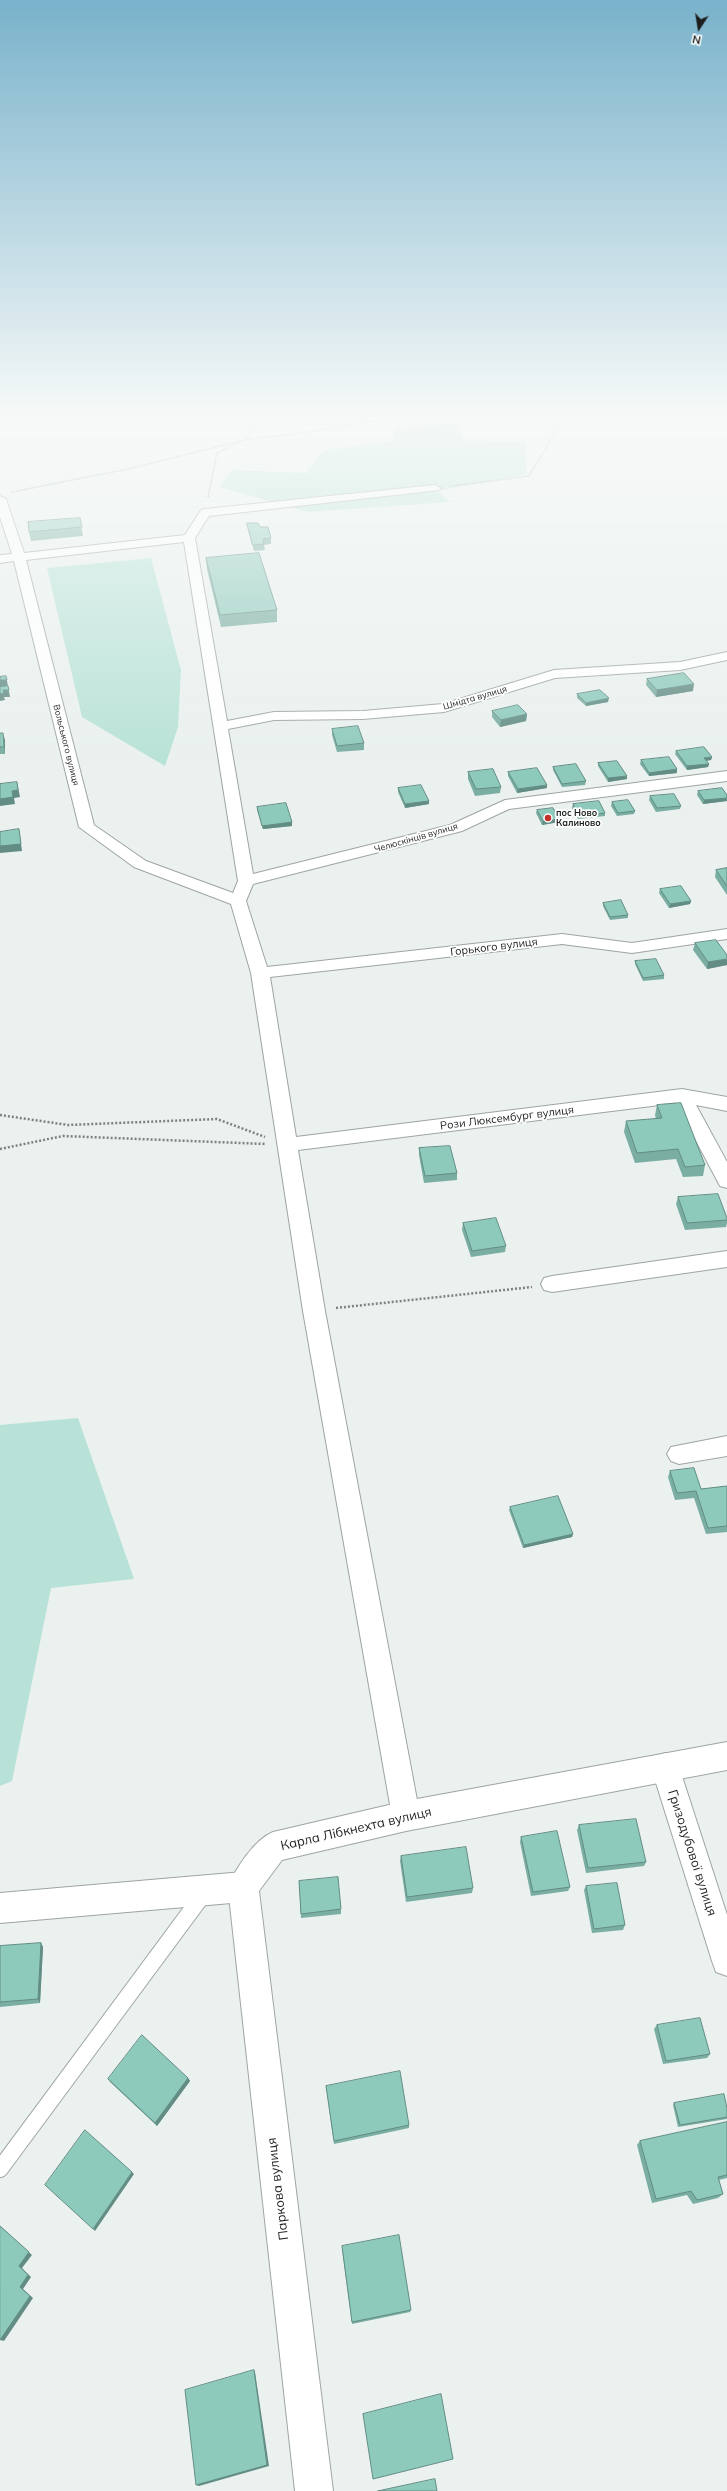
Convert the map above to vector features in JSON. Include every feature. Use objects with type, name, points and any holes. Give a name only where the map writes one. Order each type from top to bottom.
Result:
[{"type":"street","name":"Вольського вулиця","points":[[13,532],[87,827],[140,864],[238,901]]},
{"type":"street","points":[[193,532],[189,538],[246,881],[238,901],[260,973],[286,1144],[314,1311],[406,1816]]},
{"type":"street","points":[[0,560],[189,538]]},
{"type":"street","name":"Шмідта вулиця","points":[[221,726],[274,716],[363,715],[444,708],[554,674],[680,666],[727,656]]},
{"type":"street","name":"Челюскінців вулиця","points":[[246,881],[376,850],[456,828],[505,805],[727,776]]},
{"type":"street","name":"Горького вулиця","points":[[260,973],[562,939],[632,948],[727,934]]},
{"type":"street","points":[[682,1096],[727,1181]]},
{"type":"street","name":"Рози Люксембург вулиця","points":[[286,1144],[682,1096],[727,1104]]},
{"type":"street","points":[[552,1284],[727,1259]]},
{"type":"street","points":[[679,1454],[727,1446]]},
{"type":"street","name":"Карла Лібкнехта вулиця","points":[[243,1887],[273,1847],[406,1816],[727,1756]]},
{"type":"street","name":"Гризодубової вулиця","points":[[665,1768],[727,1961]]},
{"type":"street","points":[[0,1908],[243,1887]]},
{"type":"street","name":"Паркова вулиця","points":[[243,1887],[314,2491]]},
{"type":"lane","points":[[0,2169],[207,1890]]},
{"type":"path","points":[[0,1115],[68,1124],[217,1119],[286,1144]]},
{"type":"path","points":[[0,1149],[63,1136],[286,1144]]},
{"type":"path","points":[[314,1311],[552,1284]]},
{"type":"green space","points":[[151,558],[181,670],[178,727],[165,766],[82,717],[47,568]]},
{"type":"green space","points":[[78,1418],[134,1579],[51,1588],[12,1781],[0,1786],[0,1425]]},
{"type":"building","points":[[250,532],[269,532],[271,538],[263,539],[264,544],[253,545]]},
{"type":"building","points":[[259,553],[277,610],[220,615],[206,558]]},
{"type":"building","points":[[684,673],[694,684],[657,690],[647,679]]},
{"type":"building","points":[[6,676],[7,680],[0,680],[0,677]]},
{"type":"building","points":[[8,686],[9,690],[3,690],[4,693],[0,694],[0,687]]},
{"type":"building","points":[[600,690],[609,698],[586,703],[577,694]]},
{"type":"building","points":[[518,705],[527,714],[501,720],[492,711]]},
{"type":"building","points":[[358,726],[364,743],[337,746],[332,729]]},
{"type":"building","points":[[0,733],[3,733],[4,747],[0,747]]},
{"type":"building","points":[[704,747],[712,757],[704,758],[709,764],[687,766],[676,751]]},
{"type":"building","points":[[669,757],[677,769],[649,773],[641,760]]},
{"type":"building","points":[[617,761],[627,776],[608,778],[598,763]]},
{"type":"building","points":[[576,764],[586,781],[562,784],[553,767]]},
{"type":"building","points":[[537,768],[547,785],[518,789],[508,772]]},
{"type":"building","points":[[493,769],[501,787],[476,789],[468,772]]},
{"type":"building","points":[[17,782],[18,790],[12,791],[13,797],[0,799],[0,784]]},
{"type":"building","points":[[421,785],[429,801],[405,804],[398,788]]},
{"type":"building","points":[[722,788],[727,795],[727,798],[704,800],[698,791]]},
{"type":"building","points":[[674,794],[681,806],[657,808],[650,796]]},
{"type":"building","points":[[628,800],[635,811],[618,813],[612,802]]},
{"type":"building","points":[[599,801],[605,813],[579,816],[573,804]]},
{"type":"building","points":[[286,803],[292,822],[262,826],[257,807]]},
{"type":"building","name":"пос Ново Калиново","points":[[553,808],[560,819],[543,821],[537,810]]},
{"type":"building","points":[[19,829],[21,844],[0,846],[0,832]]},
{"type":"building","points":[[727,868],[727,886],[716,870]]},
{"type":"building","points":[[681,886],[691,901],[670,904],[660,889]]},
{"type":"building","points":[[621,900],[628,915],[610,917],[603,903]]},
{"type":"building","points":[[716,940],[727,955],[727,959],[708,962],[695,943]]},
{"type":"building","points":[[656,959],[664,975],[643,978],[635,961]]},
{"type":"building","points":[[681,1103],[705,1165],[685,1167],[678,1149],[637,1153],[626,1121],[662,1118],[657,1105]]},
{"type":"building","points":[[450,1146],[457,1173],[425,1176],[419,1148]]},
{"type":"building","points":[[718,1194],[727,1220],[687,1223],[678,1197]]},
{"type":"building","points":[[496,1218],[506,1246],[472,1251],[463,1223]]},
{"type":"building","points":[[694,1468],[701,1489],[727,1486],[727,1526],[708,1528],[696,1491],[677,1493],[670,1471]]},
{"type":"building","points":[[558,1496],[573,1534],[524,1545],[510,1507]]},
{"type":"building","points":[[636,1819],[646,1862],[588,1868],[579,1825]]},
{"type":"building","points":[[557,1831],[570,1887],[533,1892],[521,1837]]},
{"type":"building","points":[[466,1847],[473,1888],[407,1897],[401,1856]]},
{"type":"building","points":[[338,1877],[341,1909],[301,1914],[299,1881]]},
{"type":"building","points":[[617,1883],[625,1925],[594,1929],[586,1886]]},
{"type":"building","points":[[41,1943],[38,1999],[0,2002],[0,1946]]},
{"type":"building","points":[[700,2018],[710,2054],[666,2061],[657,2025]]},
{"type":"building","points":[[142,2035],[188,2078],[155,2123],[108,2079]]},
{"type":"building","points":[[400,2071],[409,2125],[334,2141],[326,2086]]},
{"type":"building","points":[[724,2094],[727,2117],[680,2125],[674,2103]]},
{"type":"building","points":[[727,2122],[727,2175],[718,2177],[723,2194],[697,2200],[691,2191],[656,2199],[640,2141]]},
{"type":"building","points":[[85,2130],[132,2172],[93,2229],[45,2185]]},
{"type":"building","points":[[0,2226],[29,2252],[19,2266],[28,2275],[20,2287],[30,2296],[0,2340]]},
{"type":"building","points":[[399,2235],[411,2310],[352,2322],[342,2246]]},
{"type":"building","points":[[254,2370],[267,2465],[196,2485],[185,2390]]},
{"type":"building","points":[[441,2394],[453,2459],[373,2479],[363,2414]]},
{"type":"building","points":[[435,2479],[437,2491],[378,2491]]},
{"type":"place","name":"пос Ново Калиново","points":[[548,818]]}]
